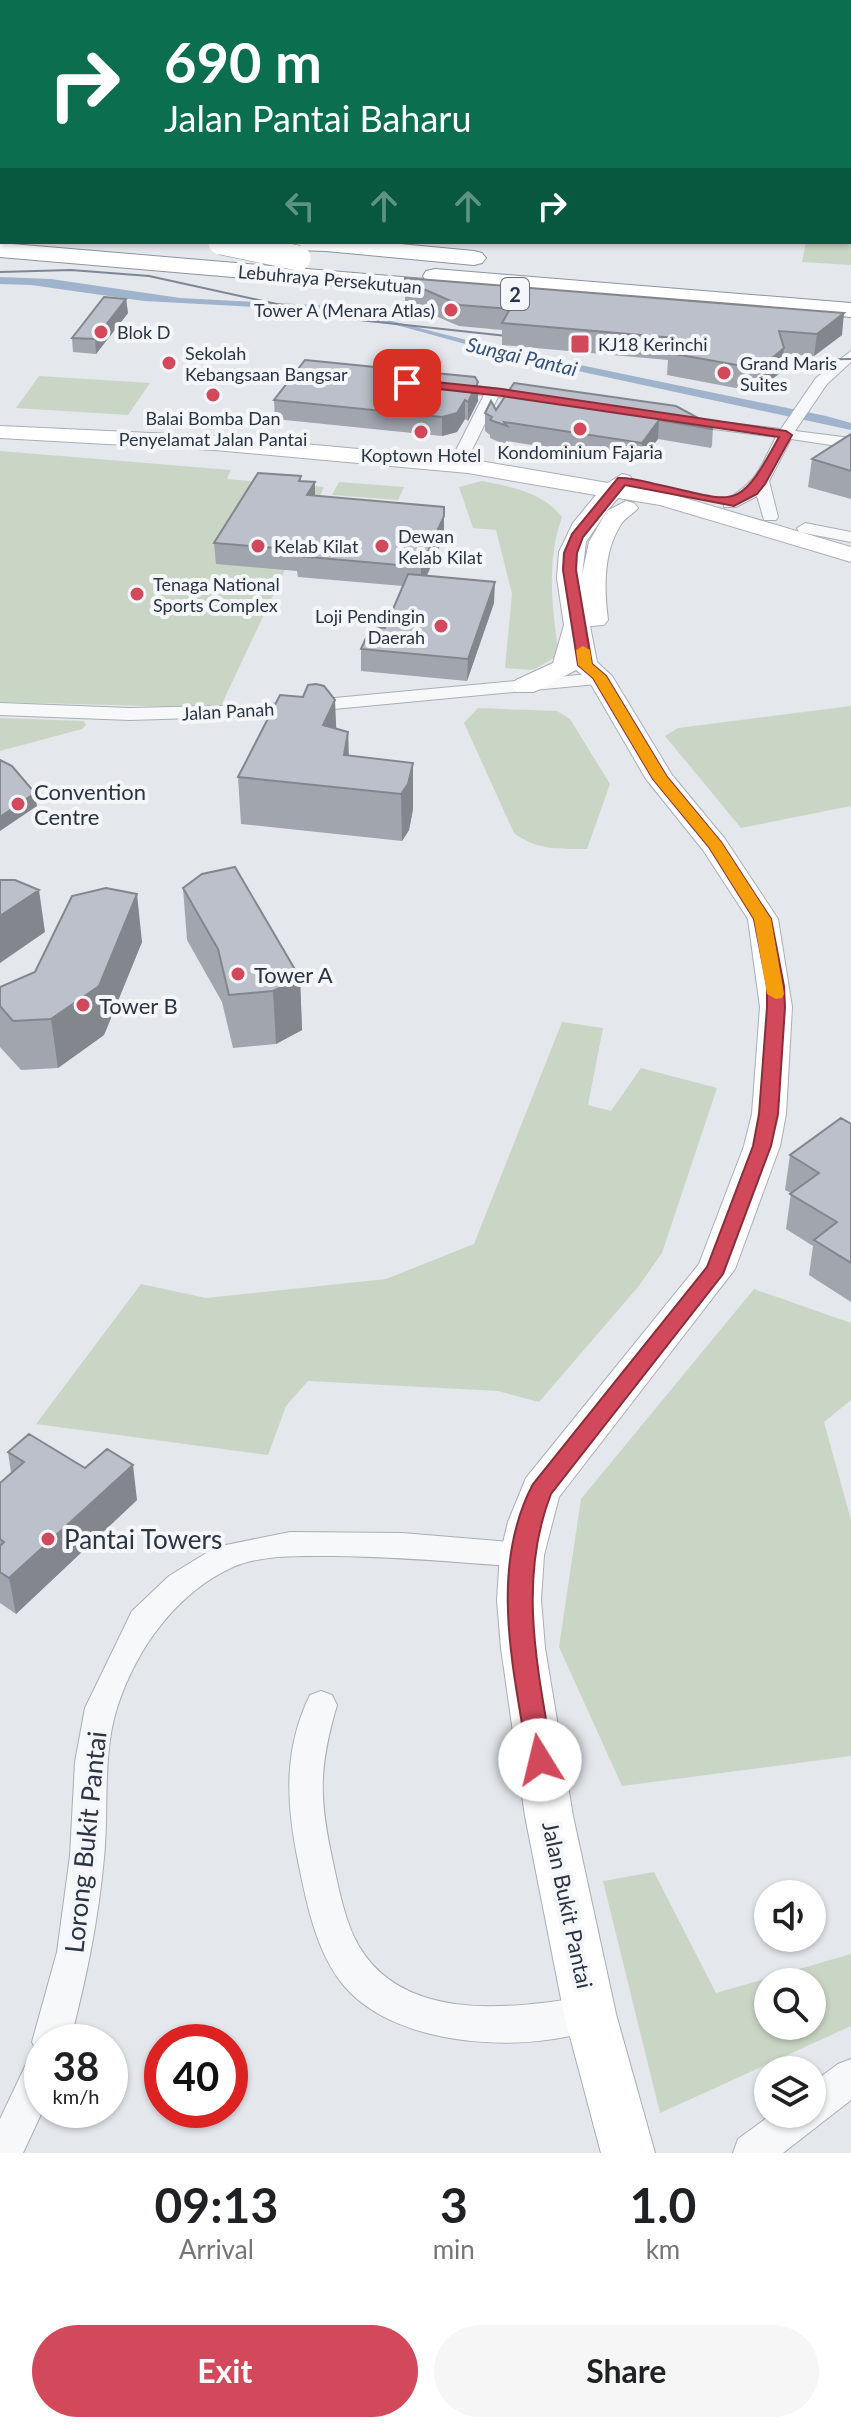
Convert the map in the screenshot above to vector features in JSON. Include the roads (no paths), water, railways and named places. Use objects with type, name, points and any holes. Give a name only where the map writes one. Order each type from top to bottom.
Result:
[{"type":"highway","name":"Lebuhraya Persekutuan","points":[[40,244],[851,310]]},
{"type":"highway","points":[[126,244],[443,265],[698,287],[734,293]]},
{"type":"highway","points":[[231,244],[298,258],[851,303]]},
{"type":"highway","points":[[314,244],[851,290]]},
{"type":"highway","name":"Lebuhraya Persekutuan","points":[[0,250],[851,321]]},
{"type":"highway","points":[[0,261],[178,266]]},
{"type":"highway","points":[[599,283],[810,307]]},
{"type":"street","points":[[851,340],[847,343],[851,347]]},
{"type":"street","points":[[728,510],[761,481],[800,410],[824,376],[851,355]]},
{"type":"street","points":[[426,384],[554,400]]},
{"type":"street","points":[[461,456],[494,391]]},
{"type":"street","points":[[664,417],[788,430],[851,443]]},
{"type":"street","points":[[0,423],[288,440],[461,456],[770,517],[851,540]]},
{"type":"street","points":[[0,432],[215,443],[351,454],[618,485]]},
{"type":"street","points":[[497,471],[549,489],[570,500],[589,540],[608,525],[619,511],[630,506],[728,510],[851,555]]},
{"type":"street","points":[[761,481],[770,517]]},
{"type":"street","name":"Jalan Bukit Pantai","points":[[618,485],[569,570],[585,665],[599,678],[660,779],[715,845],[763,919],[776,1007],[769,1114],[762,1146],[716,1269],[541,1490],[529,1522],[522,1555],[519,1600],[523,1648],[549,1816],[590,2014],[628,2153]]},
{"type":"street","name":"Jalan Bukit Pantai","points":[[589,540],[596,559],[592,603],[602,662],[599,678]]},
{"type":"street","points":[[525,686],[565,667],[577,618]]},
{"type":"street","name":"Jalan Panah","points":[[0,709],[140,715],[210,713],[343,705],[599,678]]},
{"type":"street","name":"Lorong Bukit Pantai","points":[[56,2024],[75,1952],[87,1856],[92,1762],[101,1708],[143,1620],[180,1585],[227,1556],[290,1544],[402,1545],[522,1555]]},
{"type":"street","points":[[321,1705],[305,1769],[309,1825],[334,1934],[359,1975],[373,1990],[402,2007],[465,2024],[550,2021],[590,2014]]},
{"type":"street","points":[[826,2096],[851,2077]]},
{"type":"street","points":[[0,2151],[12,2136],[24,2110]]},
{"type":"street","points":[[752,2153],[785,2128]]},
{"type":"water","name":"Sungai Pantai","points":[[0,277],[51,279],[180,298],[333,306],[498,348],[826,416],[851,423],[851,430],[509,356],[332,311],[144,301],[31,285],[0,284]]},
{"type":"tram line","points":[[0,272],[71,270],[149,276],[341,318],[507,336]]},
{"type":"tram line","points":[[789,360],[851,359]]},
{"type":"place","name":"Tower A (Menara Atlas)","points":[[451,310]]},
{"type":"place","name":"Blok D","points":[[101,332]]},
{"type":"place","name":"KJ18 Kerinchi","points":[[580,344]]},
{"type":"place","name":"Sekolah Kebangsaan Bangsar","points":[[169,363]]},
{"type":"place","name":"Grand Maris Suites","points":[[724,373]]},
{"type":"place","name":"Balai Bomba Dan Penyelamat Jalan Pantai","points":[[213,395]]},
{"type":"place","name":"Kondominium Fajaria","points":[[580,429]]},
{"type":"place","name":"Koptown Hotel","points":[[421,432]]},
{"type":"place","name":"Kelab Kilat","points":[[258,546]]},
{"type":"place","name":"Dewan Kelab Kilat","points":[[382,546]]},
{"type":"place","name":"Tenaga National Sports Complex","points":[[137,594]]},
{"type":"place","name":"Loji Pendingin Daerah","points":[[441,626]]},
{"type":"place","name":"Convention Centre","points":[[18,804]]},
{"type":"place","name":"Tower A","points":[[238,974]]},
{"type":"place","name":"Tower B","points":[[83,1005]]},
{"type":"place","name":"Pantai Towers","points":[[48,1539]]}]
